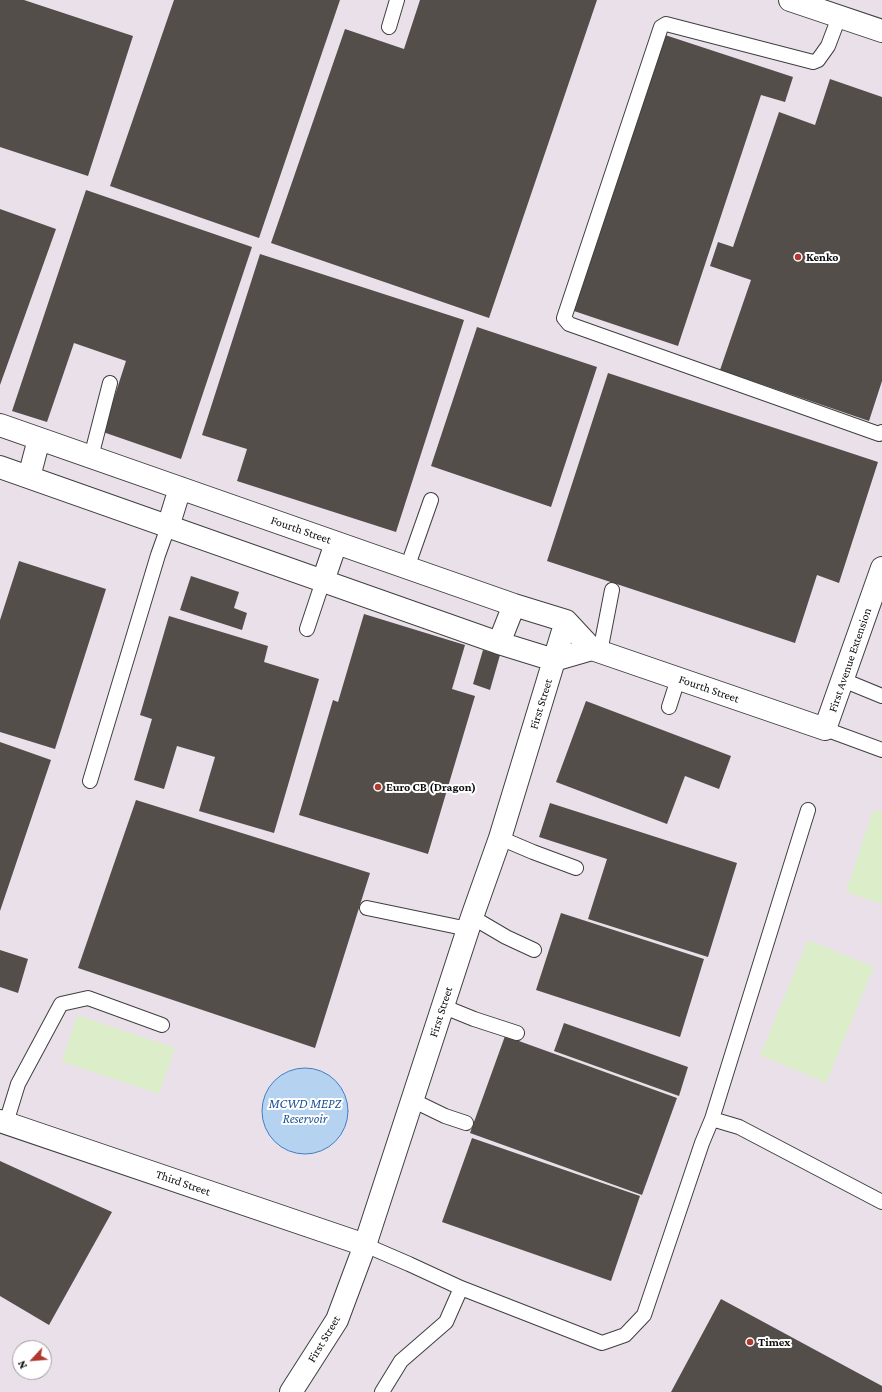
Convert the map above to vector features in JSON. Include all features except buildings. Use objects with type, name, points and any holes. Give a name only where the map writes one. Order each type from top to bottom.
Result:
[{"type":"street","points":[[790,0],[882,31]]},
{"type":"street","name":"Fourth Street","points":[[0,425],[407,568],[566,622],[596,651],[825,729]]},
{"type":"street","points":[[29,477],[39,439]]},
{"type":"street","points":[[0,467],[499,643],[554,660],[596,651]]},
{"type":"street","points":[[168,527],[180,488]]},
{"type":"street","points":[[323,581],[336,543]]},
{"type":"street","name":"First Avenue Extension","points":[[825,729],[882,568]]},
{"type":"street","points":[[499,643],[514,605]]},
{"type":"street","name":"First Street","points":[[291,1392],[337,1320],[365,1245],[442,1006],[500,838],[566,622]]},
{"type":"street","name":"Third Street","points":[[3,1122],[365,1245]]},
{"type":"lane","points":[[389,27],[397,0]]},
{"type":"lane","points":[[839,17],[828,46],[818,60],[813,62],[666,24],[661,27],[564,318],[569,324],[879,434],[882,432]]},
{"type":"lane","points":[[91,457],[110,383]]},
{"type":"lane","points":[[407,568],[431,500]]},
{"type":"lane","points":[[90,781],[158,555],[168,527]]},
{"type":"lane","points":[[307,629],[323,581]]},
{"type":"lane","points":[[596,651],[612,590]]},
{"type":"lane","points":[[669,707],[678,679]]},
{"type":"lane","points":[[843,680],[882,696]]},
{"type":"lane","points":[[825,729],[882,750]]},
{"type":"lane","points":[[365,1245],[461,1288],[602,1343],[625,1335],[644,1315],[702,1143],[712,1119],[808,810]]},
{"type":"lane","points":[[500,838],[576,868]]},
{"type":"lane","points":[[367,908],[470,923],[534,950]]},
{"type":"lane","points":[[3,1122],[18,1084],[61,1004],[88,998],[162,1025]]},
{"type":"lane","points":[[442,1006],[474,1019],[517,1033]]},
{"type":"lane","points":[[412,1100],[445,1116],[466,1123]]},
{"type":"lane","points":[[712,1119],[739,1127],[882,1202]]},
{"type":"lane","points":[[382,1392],[401,1361],[446,1322],[461,1288]]},
{"type":"shaded area","points":[[0,0],[882,0],[882,1392],[0,1392]]},
{"type":"green space","points":[[873,810],[882,813],[882,904],[846,892]]},
{"type":"green space","points":[[808,940],[874,967],[826,1083],[760,1055]]},
{"type":"green space","points":[[77,1015],[175,1048],[159,1094],[62,1062]]},
{"type":"water","name":"MCWD MEPZ Reservoir","points":[[305,1068],[322,1071],[336,1080],[345,1094],[348,1111],[345,1128],[336,1142],[322,1151],[305,1154],[288,1151],[274,1142],[265,1128],[262,1111],[265,1094],[274,1080],[288,1071]]},
{"type":"place","name":"Kenko","points":[[798,257]]},
{"type":"place","name":"Euro CB (Dragon)","points":[[378,787]]},
{"type":"place","name":"Timex","points":[[750,1342]]}]
